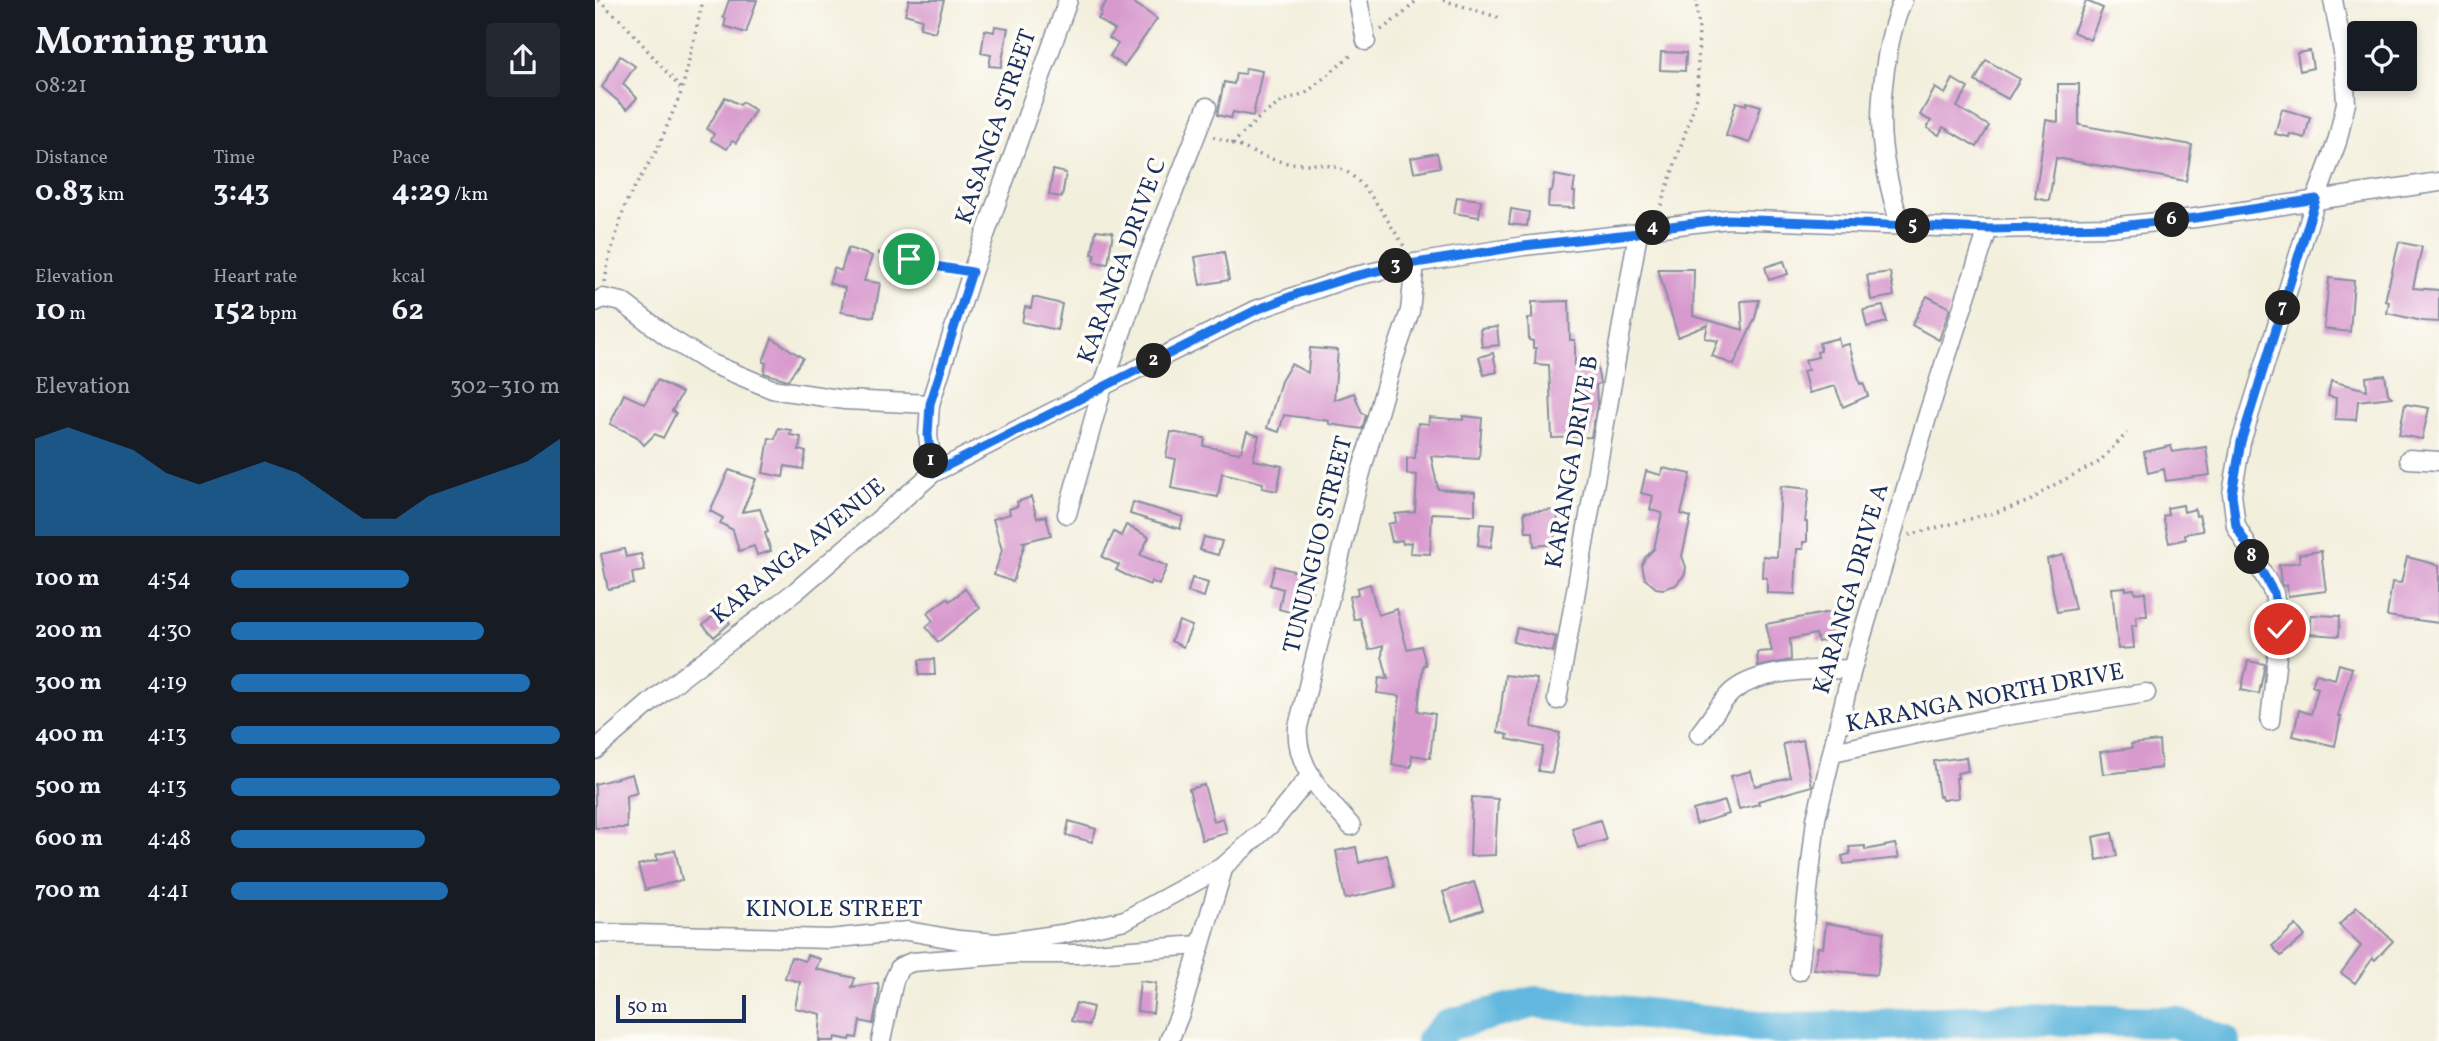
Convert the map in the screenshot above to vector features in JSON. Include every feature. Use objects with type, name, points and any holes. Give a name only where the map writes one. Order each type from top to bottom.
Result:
[{"type":"street","name":"KASANGA STREET","points":[[933,473],[928,435],[930,404],[972,272],[1068,0]]},
{"type":"street","points":[[1358,0],[1366,41]]},
{"type":"street","points":[[1900,225],[1882,148],[1881,115],[1884,82],[1898,11],[1903,0]]},
{"type":"street","points":[[2270,721],[2280,629],[2274,593],[2236,526],[2232,494],[2241,442],[2316,199],[2337,142],[2346,103],[2343,52],[2333,0]]},
{"type":"street","name":"KARANGA DRIVE C","points":[[1067,514],[1103,386],[1145,264],[1206,107]]},
{"type":"street","name":"KARANGA AVENUE","points":[[595,750],[664,691],[796,591],[933,473],[1267,306],[1351,277],[1415,263],[1524,246],[1728,219],[1989,229],[2109,227],[2195,218],[2439,182]]},
{"type":"street","name":"KARANGA DRIVE A","points":[[1799,971],[1816,819],[1852,669],[1928,414],[1989,229]]},
{"type":"street","name":"KARANGA DRIVE B","points":[[1557,700],[1646,230]]},
{"type":"street","name":"TUNUNGUO STREET","points":[[1351,826],[1311,775],[1298,751],[1298,727],[1358,483],[1410,311],[1415,263]]},
{"type":"street","points":[[599,300],[622,302],[671,339],[710,363],[772,389],[845,400],[930,404]]},
{"type":"street","points":[[2409,459],[2439,461]]},
{"type":"street","points":[[1699,734],[1733,691],[1760,677],[1803,670],[1852,669]]},
{"type":"street","name":"KARANGA NORTH DRIVE","points":[[1833,752],[1987,719],[2146,694]]},
{"type":"street","name":"KINOLE STREET","points":[[595,933],[829,939],[908,931],[996,943],[1062,934],[1125,919],[1224,866],[1271,824],[1311,775]]},
{"type":"street","points":[[1169,1041],[1181,1011],[1224,866]]},
{"type":"street","points":[[881,1041],[894,980],[901,967],[912,962],[1199,945]]},
{"type":"path","points":[[598,0],[623,22],[682,90]]},
{"type":"path","points":[[599,300],[626,202],[658,148],[682,90],[703,0]]},
{"type":"path","points":[[1231,144],[1262,115],[1283,101],[1307,92],[1417,0]]},
{"type":"path","points":[[1443,0],[1500,18]]},
{"type":"path","points":[[1646,230],[1697,97],[1699,29],[1696,0]]},
{"type":"path","points":[[1196,133],[1287,162],[1337,167],[1349,173],[1364,189],[1415,263]]},
{"type":"path","points":[[877,253],[972,272]]},
{"type":"path","points":[[1890,540],[2018,506],[2099,462],[2127,433]]},
{"type":"building","points":[[729,0],[757,0],[746,33],[724,26],[726,19],[723,17]]},
{"type":"building","points":[[909,0],[944,0],[935,32],[920,28],[922,19],[905,14]]},
{"type":"building","points":[[1108,0],[1130,0],[1157,19],[1124,66],[1110,56],[1118,44],[1109,38],[1115,30],[1098,19]]},
{"type":"building","points":[[2086,1],[2103,8],[2090,40],[2073,32]]},
{"type":"building","points":[[995,26],[1008,28],[1001,67],[989,66],[991,55],[981,53],[985,30],[994,32]]},
{"type":"building","points":[[2310,51],[2313,68],[2300,71],[2297,53]]},
{"type":"building","points":[[1661,52],[1686,53],[1685,71],[1660,70]]},
{"type":"building","points":[[620,56],[635,66],[623,84],[637,98],[627,109],[602,87]]},
{"type":"building","points":[[1986,60],[2020,79],[2008,99],[1975,81]]},
{"type":"building","points":[[1246,68],[1262,71],[1253,116],[1233,112],[1231,118],[1217,115],[1224,82],[1234,84],[1236,73],[1245,74]]},
{"type":"building","points":[[1953,79],[1968,88],[1957,107],[1989,126],[1977,147],[1943,127],[1939,135],[1927,128],[1931,121],[1920,115],[1935,88],[1945,94]]},
{"type":"building","points":[[2058,84],[2079,84],[2079,125],[2192,145],[2186,181],[2056,158],[2049,201],[2035,198],[2046,120],[2058,122]]},
{"type":"building","points":[[725,97],[740,105],[742,102],[755,110],[736,143],[732,141],[727,149],[711,140],[714,134],[707,129]]},
{"type":"building","points":[[1736,102],[1761,106],[1750,143],[1726,136]]},
{"type":"building","points":[[2282,109],[2310,117],[2305,138],[2275,134]]},
{"type":"building","points":[[1437,153],[1440,167],[1414,172],[1411,158]]},
{"type":"building","points":[[1053,170],[1066,173],[1062,197],[1049,195]]},
{"type":"building","points":[[1555,175],[1575,179],[1574,208],[1548,207],[1549,191],[1552,191]]},
{"type":"building","points":[[1457,197],[1481,200],[1479,217],[1454,213]]},
{"type":"building","points":[[1511,209],[1529,212],[1527,226],[1509,224]]},
{"type":"building","points":[[1096,230],[1113,232],[1108,264],[1094,262],[1095,254],[1092,254]]},
{"type":"building","points":[[2399,242],[2422,247],[2413,288],[2439,290],[2439,322],[2387,313],[2389,302],[2385,301]]},
{"type":"building","points":[[848,248],[872,256],[864,281],[880,283],[874,317],[841,312],[845,288],[829,283],[834,268],[841,271]]},
{"type":"building","points":[[1224,252],[1229,280],[1200,285],[1195,257]]},
{"type":"building","points":[[1784,261],[1788,274],[1769,280],[1765,267]]},
{"type":"building","points":[[1658,269],[1694,269],[1693,316],[1743,330],[1741,301],[1759,300],[1755,318],[1734,365],[1712,356],[1718,341],[1705,338],[1708,325],[1678,337]]},
{"type":"building","points":[[1890,272],[1894,296],[1871,300],[1867,275]]},
{"type":"building","points":[[2329,278],[2354,281],[2350,332],[2324,329]]},
{"type":"building","points":[[1927,296],[1950,308],[1939,340],[1912,325]]},
{"type":"building","points":[[1033,297],[1062,304],[1057,330],[1022,322],[1025,307],[1031,308]]},
{"type":"building","points":[[1569,301],[1570,340],[1575,340],[1575,365],[1596,361],[1600,383],[1596,385],[1597,405],[1591,437],[1552,438],[1549,365],[1535,364],[1536,348],[1533,348],[1533,341],[1529,340],[1528,319],[1532,318],[1532,302]]},
{"type":"building","points":[[1883,306],[1887,322],[1867,327],[1863,310]]},
{"type":"building","points":[[1497,327],[1499,345],[1482,347],[1480,329]]},
{"type":"building","points":[[772,338],[803,358],[788,380],[764,373],[766,363],[763,362]]},
{"type":"building","points":[[1838,338],[1840,346],[1849,344],[1860,384],[1863,383],[1868,396],[1843,407],[1835,386],[1809,393],[1803,371],[1808,370],[1805,360],[1818,357],[1817,352],[1821,351],[1819,343]]},
{"type":"building","points":[[1310,348],[1338,350],[1334,400],[1354,393],[1362,413],[1366,415],[1362,429],[1284,415],[1279,432],[1267,428],[1281,381],[1291,364],[1308,373]]},
{"type":"building","points":[[1493,353],[1497,372],[1484,375],[1479,357]]},
{"type":"building","points":[[2385,375],[2388,394],[2392,397],[2358,401],[2356,420],[2335,419],[2336,398],[2328,396],[2331,381],[2367,390],[2366,377]]},
{"type":"building","points":[[657,380],[682,393],[672,411],[676,413],[663,438],[655,434],[644,445],[636,436],[610,424],[624,394],[645,404]]},
{"type":"building","points":[[2405,404],[2429,408],[2422,439],[2399,435]]},
{"type":"building","points":[[1463,416],[1482,418],[1479,459],[1431,456],[1438,489],[1475,492],[1475,515],[1432,513],[1430,554],[1410,553],[1411,542],[1392,542],[1388,524],[1396,522],[1395,514],[1415,512],[1417,475],[1407,474],[1407,458],[1415,458],[1418,423],[1429,424],[1429,417],[1463,420]]},
{"type":"building","points":[[778,428],[791,430],[790,435],[801,437],[799,450],[806,452],[803,469],[785,466],[783,477],[763,473],[769,438],[775,439]]},
{"type":"building","points":[[1171,432],[1205,438],[1204,446],[1239,453],[1247,432],[1259,436],[1253,460],[1282,466],[1277,491],[1262,488],[1263,483],[1222,473],[1218,497],[1171,488],[1176,459],[1166,457]]},
{"type":"building","points":[[2171,446],[2173,452],[2206,447],[2210,475],[2166,481],[2164,469],[2148,473],[2144,452]]},
{"type":"building","points":[[1663,468],[1691,474],[1681,514],[1691,517],[1682,556],[1686,567],[1685,574],[1676,585],[1663,589],[1656,588],[1645,579],[1642,565],[1654,549],[1662,513],[1650,510],[1653,496],[1641,493],[1646,471],[1661,475]]},
{"type":"building","points":[[729,470],[756,479],[742,512],[760,509],[771,551],[757,555],[754,546],[739,551],[733,530],[720,523],[723,518],[710,511]]},
{"type":"building","points":[[1781,486],[1809,489],[1805,522],[1807,542],[1803,542],[1803,549],[1797,549],[1795,594],[1767,593],[1767,578],[1762,577],[1763,556],[1777,557]]},
{"type":"building","points":[[1031,497],[1037,518],[1046,516],[1051,535],[1023,542],[1025,543],[1013,582],[994,575],[1002,550],[993,519],[1010,514],[1009,509],[1018,506],[1017,502]]},
{"type":"building","points":[[1133,502],[1183,517],[1180,529],[1130,514]]},
{"type":"building","points":[[2183,505],[2184,512],[2195,509],[2203,531],[2184,534],[2186,539],[2169,543],[2163,516],[2168,515],[2167,508]]},
{"type":"building","points":[[1557,510],[1555,544],[1534,546],[1533,532],[1526,532],[1524,512]]},
{"type":"building","points":[[1480,524],[1494,525],[1491,547],[1478,545]]},
{"type":"building","points":[[1126,525],[1149,537],[1140,555],[1167,566],[1159,585],[1151,581],[1150,585],[1126,575],[1116,570],[1119,565],[1102,557],[1114,532],[1121,536]]},
{"type":"building","points":[[1204,537],[1222,541],[1218,555],[1200,550]]},
{"type":"building","points":[[624,549],[626,557],[641,554],[645,571],[632,573],[634,584],[608,589],[601,554]]},
{"type":"building","points":[[2321,551],[2326,591],[2288,596],[2287,585],[2283,586],[2281,583],[2279,565],[2300,562],[2299,554]]},
{"type":"building","points":[[2063,555],[2075,609],[2057,612],[2047,559]]},
{"type":"building","points":[[2407,557],[2439,565],[2439,623],[2387,616],[2392,582],[2401,583]]},
{"type":"building","points":[[1275,566],[1315,577],[1305,616],[1279,609],[1283,589],[1270,585]]},
{"type":"building","points":[[1192,578],[1208,583],[1204,597],[1188,592]]},
{"type":"building","points":[[1370,584],[1378,615],[1397,609],[1407,649],[1421,646],[1426,665],[1423,665],[1418,711],[1435,714],[1430,758],[1412,755],[1411,767],[1392,765],[1400,696],[1377,693],[1379,678],[1388,679],[1382,656],[1383,646],[1369,650],[1360,618],[1354,620],[1349,597],[1358,594],[1357,588]]},
{"type":"building","points":[[2126,587],[2126,590],[2134,589],[2135,593],[2145,592],[2147,616],[2136,616],[2137,625],[2132,625],[2134,648],[2118,649],[2112,588]]},
{"type":"building","points":[[965,589],[980,608],[938,642],[926,627],[933,621],[927,613],[947,598],[950,601]]},
{"type":"building","points":[[719,611],[730,623],[714,637],[703,625]]},
{"type":"building","points":[[1836,611],[1842,636],[1818,642],[1816,634],[1790,639],[1791,660],[1758,667],[1757,652],[1772,651],[1766,624]]},
{"type":"building","points":[[2311,615],[2340,616],[2339,636],[2310,634]]},
{"type":"building","points":[[1179,621],[1192,626],[1183,647],[1171,641]]},
{"type":"building","points":[[1517,628],[1556,637],[1553,652],[1513,642]]},
{"type":"building","points":[[934,659],[935,675],[919,675],[919,660]]},
{"type":"building","points":[[2248,661],[2265,664],[2259,694],[2241,690]]},
{"type":"building","points":[[2339,664],[2352,668],[2338,716],[2341,717],[2335,746],[2293,736],[2299,710],[2311,714],[2318,688],[2312,686],[2316,674],[2335,679]]},
{"type":"building","points":[[1505,675],[1537,679],[1532,727],[1560,733],[1552,773],[1538,771],[1543,747],[1507,739],[1508,735],[1498,732]]},
{"type":"building","points":[[1803,740],[1812,786],[1739,809],[1731,776],[1751,771],[1755,786],[1790,777],[1783,744]]},
{"type":"building","points":[[2159,741],[2161,768],[2103,774],[2100,752],[2132,748],[2131,744]]},
{"type":"building","points":[[1966,757],[1968,771],[1957,773],[1956,778],[1958,798],[1942,800],[1941,796],[1939,797],[1934,761]]},
{"type":"building","points":[[632,774],[637,793],[626,796],[627,828],[595,828],[595,784]]},
{"type":"building","points":[[1204,785],[1214,821],[1223,818],[1227,833],[1202,840],[1189,789]]},
{"type":"building","points":[[1472,797],[1498,799],[1495,855],[1470,856]]},
{"type":"building","points":[[1725,801],[1729,814],[1696,824],[1693,810]]},
{"type":"building","points":[[1600,820],[1606,840],[1578,848],[1572,828]]},
{"type":"building","points":[[1069,821],[1096,829],[1092,842],[1066,835]]},
{"type":"building","points":[[2112,833],[2117,856],[2097,860],[2093,837]]},
{"type":"building","points":[[1895,844],[1899,858],[1844,864],[1842,856],[1850,854],[1849,847],[1865,846],[1865,850]]},
{"type":"building","points":[[1356,847],[1359,863],[1387,855],[1395,887],[1345,899],[1336,851]]},
{"type":"building","points":[[675,850],[682,880],[645,890],[638,865],[658,860],[656,855]]},
{"type":"building","points":[[1474,882],[1483,910],[1452,921],[1443,892]]},
{"type":"building","points":[[2357,907],[2393,941],[2375,960],[2373,958],[2355,983],[2341,973],[2361,946],[2339,925]]},
{"type":"building","points":[[1826,923],[1884,932],[1877,975],[1814,969],[1818,947],[1823,948]]},
{"type":"building","points":[[2296,925],[2305,936],[2281,956],[2272,946]]},
{"type":"building","points":[[807,955],[820,959],[816,969],[855,978],[852,987],[878,983],[873,1024],[860,1021],[857,1038],[851,1037],[850,1040],[835,1037],[834,1041],[819,1041],[821,1014],[795,1008],[800,982],[785,978],[791,957],[805,961]]},
{"type":"building","points":[[1140,981],[1156,983],[1153,1013],[1137,1011]]},
{"type":"building","points":[[1076,1003],[1093,1007],[1089,1025],[1071,1021]]},
{"type":"waterway","points":[[1432,1041],[1448,1025],[1535,1002],[1784,1029],[2010,1019],[2174,1022],[2224,1041]]},
{"type":"route","points":[[909,259],[972,272],[930,404],[928,435],[933,473],[1256,310],[1351,277],[1403,265],[1728,219],[1989,229],[2109,227],[2195,218],[2316,199],[2241,442],[2232,494],[2236,526],[2274,593],[2280,629]]}]
